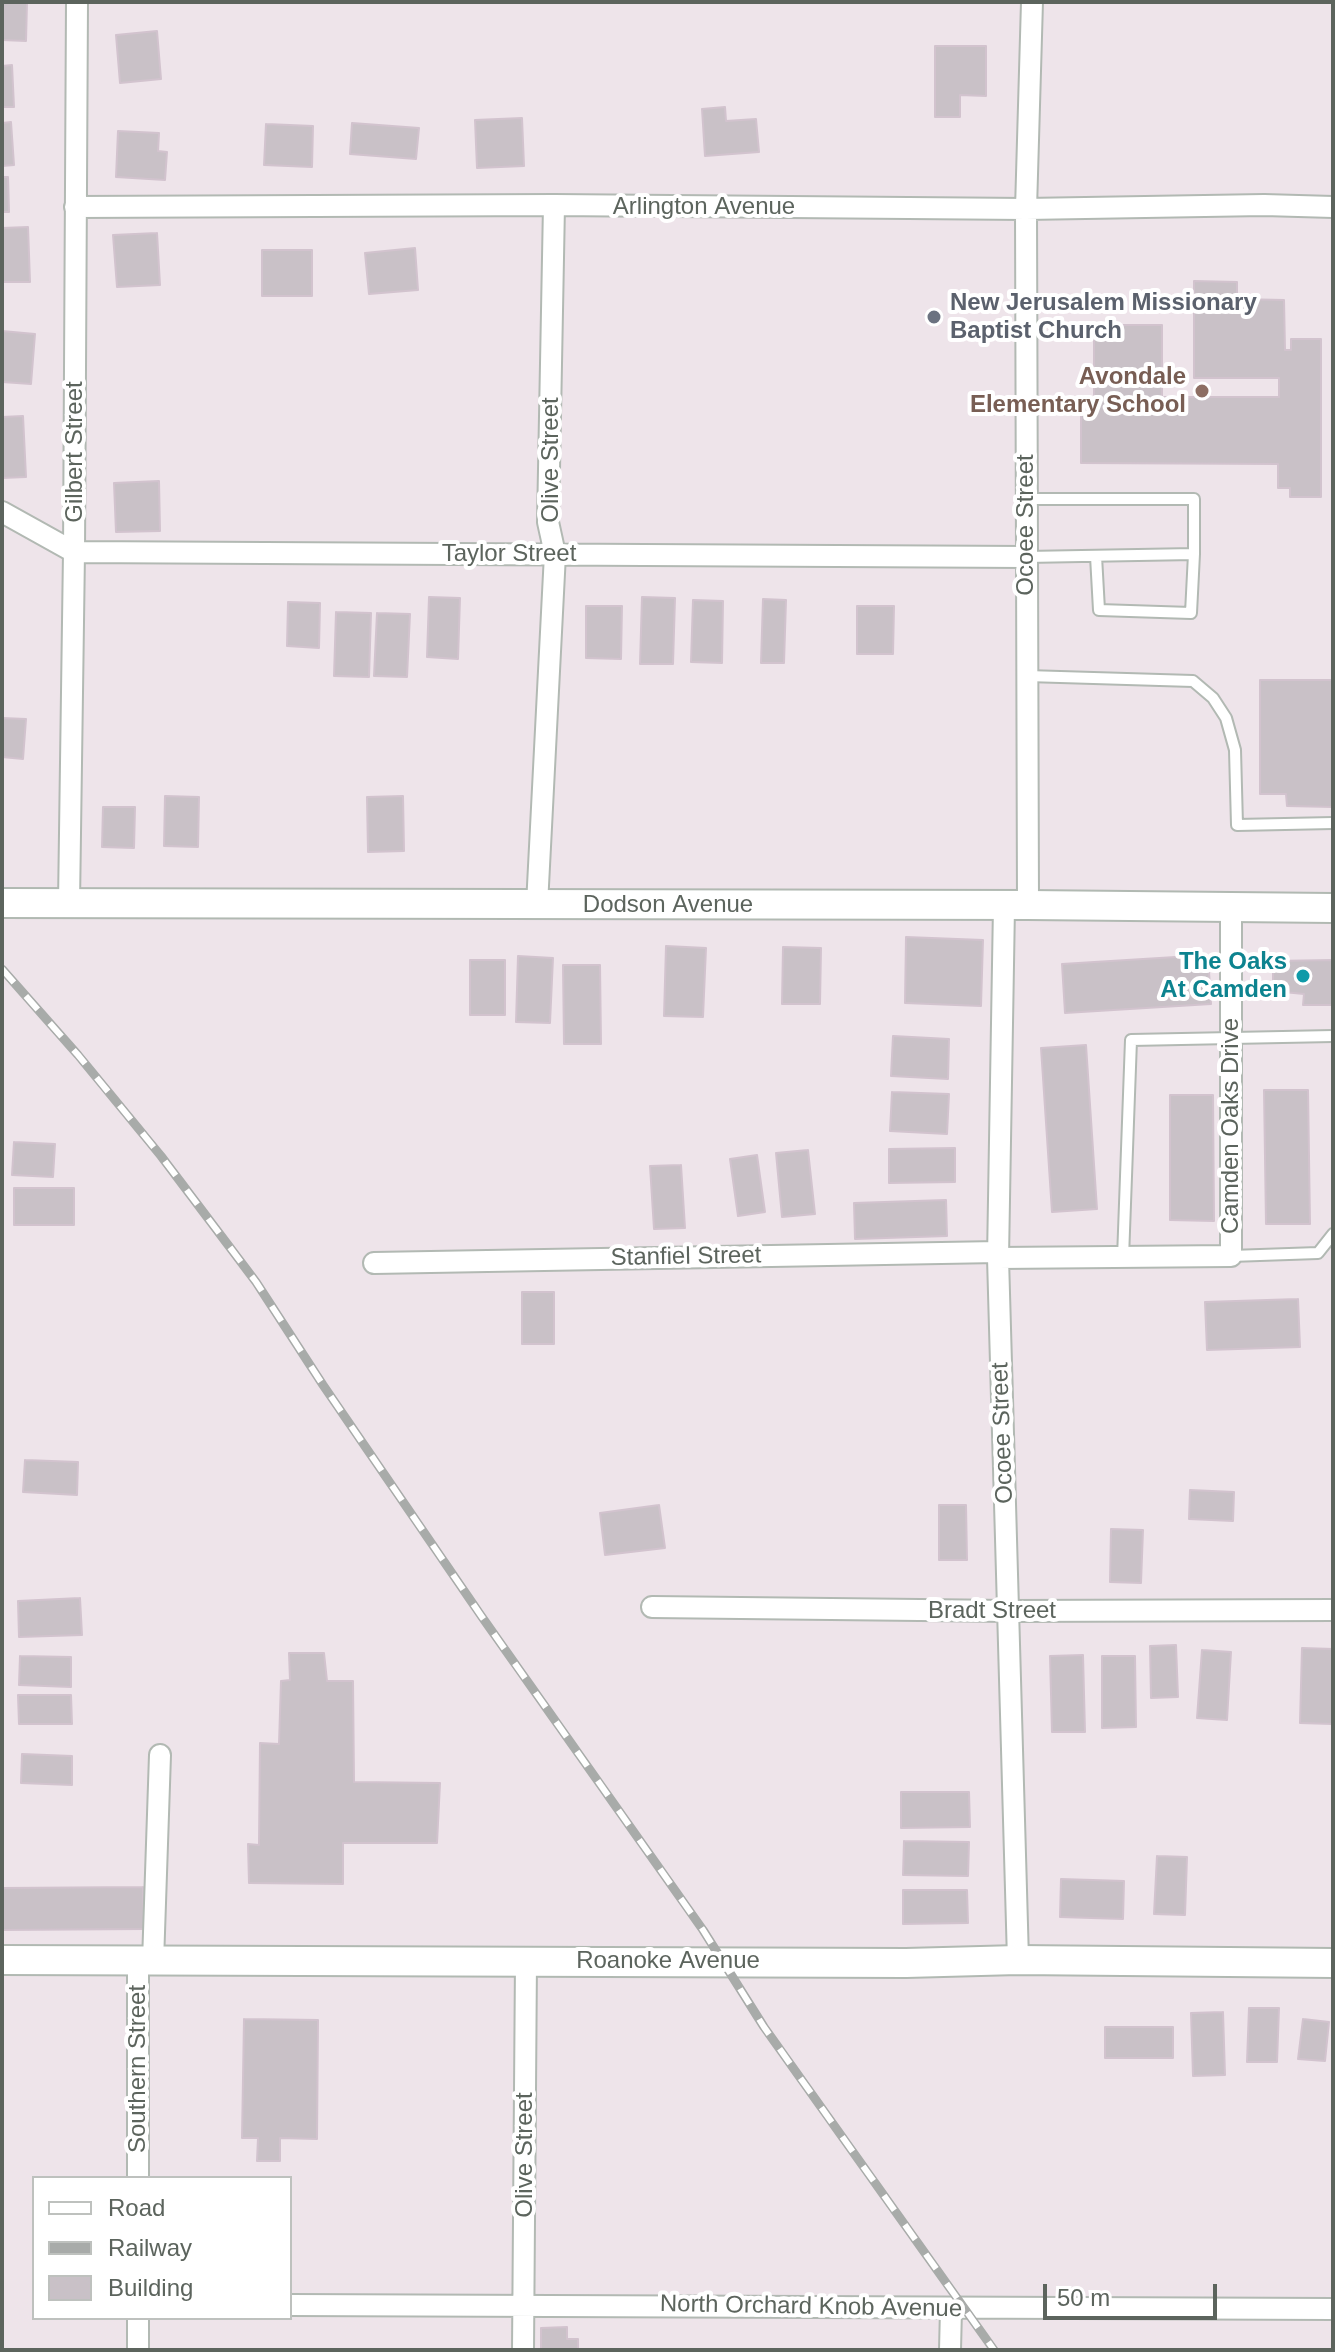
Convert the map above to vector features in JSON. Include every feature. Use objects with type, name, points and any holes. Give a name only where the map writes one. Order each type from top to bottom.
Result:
[{"type":"street","name":"Gilbert Street","points":[[69,903],[77,2]]},
{"type":"street","name":"Ocoee Street","points":[[1018,1960],[998,1255],[1027,676],[1026,209],[1032,2]]},
{"type":"street","name":"Olive Street","points":[[537,905],[555,554],[548,522],[554,205]]},
{"type":"street","name":"Arlington Avenue","points":[[75,207],[1333,207]]},
{"type":"street","name":"Taylor Street","points":[[2,512],[74,552],[1026,557]]},
{"type":"street","name":"Dodson Avenue","points":[[2,903],[1333,908]]},
{"type":"street","name":"Camden Oaks Drive","points":[[998,1255],[1123,1258],[1231,1256],[1231,907]]},
{"type":"street","name":"Stanfiel Street","points":[[374,1263],[998,1255]]},
{"type":"street","name":"Bradt Street","points":[[652,1607],[1009,1611],[1333,1610]]},
{"type":"street","name":"Southern Street","points":[[138,2176],[146,1962],[160,1755]]},
{"type":"street","name":"Roanoke Avenue","points":[[2,1960],[1333,1963]]},
{"type":"street","name":"Olive Street","points":[[523,2350],[526,1960]]},
{"type":"street","name":"North Orchard Knob Avenue","points":[[292,2305],[1333,2309]]},
{"type":"street","points":[[950,2350],[951,2309]]},
{"type":"street","points":[[138,2320],[138,2350]]},
{"type":"lane","points":[[1026,499],[1194,499],[1191,613],[1099,610],[1096,556]]},
{"type":"lane","points":[[1026,557],[1194,554]]},
{"type":"lane","points":[[1027,676],[1193,681],[1213,698],[1226,718],[1235,750],[1237,825],[1333,823]]},
{"type":"lane","points":[[1123,1258],[1131,1040],[1333,1036]]},
{"type":"lane","points":[[1231,1256],[1318,1253],[1333,1234]]},
{"type":"building","points":[[2,2],[27,2],[26,41],[2,40]]},
{"type":"building","points":[[157,31],[161,79],[120,83],[116,35]]},
{"type":"building","points":[[935,46],[986,46],[986,96],[960,95],[960,117],[935,117]]},
{"type":"building","points":[[12,65],[14,107],[2,107],[2,66]]},
{"type":"building","points":[[725,107],[726,121],[756,119],[759,152],[705,156],[702,109]]},
{"type":"building","points":[[522,118],[524,166],[477,168],[475,120]]},
{"type":"building","points":[[11,122],[14,165],[2,166],[2,123]]},
{"type":"building","points":[[352,123],[419,128],[416,159],[350,154]]},
{"type":"building","points":[[266,124],[313,126],[312,167],[264,165]]},
{"type":"building","points":[[118,131],[159,133],[158,151],[167,152],[165,180],[116,177]]},
{"type":"building","points":[[2,177],[8,177],[9,212],[2,212]]},
{"type":"building","points":[[28,227],[30,282],[2,282],[2,228]]},
{"type":"building","points":[[157,233],[160,285],[117,287],[113,235]]},
{"type":"building","points":[[415,248],[418,290],[369,294],[365,253]]},
{"type":"building","points":[[262,250],[312,250],[312,296],[262,296]]},
{"type":"building","points":[[1194,281],[1237,282],[1237,299],[1284,300],[1285,350],[1291,350],[1291,339],[1321,339],[1321,497],[1290,497],[1290,488],[1278,488],[1278,464],[1081,463],[1081,397],[1094,397],[1094,325],[1162,325],[1162,397],[1279,397],[1279,378],[1194,378]]},
{"type":"building","points":[[2,331],[35,334],[31,384],[2,382]]},
{"type":"building","points":[[23,416],[26,477],[2,478],[2,417]]},
{"type":"building","points":[[159,481],[160,531],[116,532],[114,483]]},
{"type":"building","points":[[429,597],[460,598],[458,659],[427,657]]},
{"type":"building","points":[[642,597],[675,598],[673,664],[640,664]]},
{"type":"building","points":[[763,599],[786,600],[784,663],[761,663]]},
{"type":"building","points":[[693,600],[723,601],[722,663],[691,662]]},
{"type":"building","points":[[288,602],[320,603],[319,648],[287,646]]},
{"type":"building","points":[[586,606],[622,606],[621,659],[586,658]]},
{"type":"building","points":[[857,606],[894,606],[893,654],[857,654]]},
{"type":"building","points":[[336,612],[371,613],[369,677],[334,676]]},
{"type":"building","points":[[377,613],[410,614],[407,677],[374,676]]},
{"type":"building","points":[[1260,680],[1333,680],[1333,807],[1287,806],[1286,794],[1260,794]]},
{"type":"building","points":[[2,718],[26,719],[23,759],[2,757]]},
{"type":"building","points":[[165,796],[199,797],[198,847],[164,846]]},
{"type":"building","points":[[403,796],[404,851],[368,852],[367,797]]},
{"type":"building","points":[[103,807],[135,807],[134,848],[102,847]]},
{"type":"building","points":[[906,937],[983,940],[981,1006],[905,1003]]},
{"type":"building","points":[[666,946],[706,948],[703,1017],[664,1016]]},
{"type":"building","points":[[783,947],[821,948],[820,1004],[782,1004]]},
{"type":"building","points":[[1208,955],[1211,1004],[1065,1013],[1062,964]]},
{"type":"building","points":[[518,956],[553,958],[550,1023],[516,1022]]},
{"type":"building","points":[[470,960],[505,960],[505,1015],[470,1015]]},
{"type":"building","name":"The Oaks At Camden","points":[[1333,960],[1333,1005],[1303,1005],[1304,994],[1273,991],[1273,961]]},
{"type":"building","points":[[563,965],[600,965],[601,1044],[564,1044]]},
{"type":"building","points":[[893,1036],[949,1039],[948,1079],[891,1076]]},
{"type":"building","points":[[1086,1045],[1097,1209],[1052,1212],[1041,1048]]},
{"type":"building","points":[[1264,1090],[1308,1090],[1310,1224],[1266,1224]]},
{"type":"building","points":[[892,1092],[949,1094],[947,1134],[890,1131]]},
{"type":"building","points":[[1170,1095],[1213,1095],[1214,1221],[1170,1220]]},
{"type":"building","points":[[14,1142],[55,1144],[53,1177],[12,1175]]},
{"type":"building","points":[[955,1148],[955,1182],[889,1183],[889,1149]]},
{"type":"building","points":[[808,1150],[815,1214],[782,1217],[776,1153]]},
{"type":"building","points":[[757,1155],[765,1212],[738,1216],[730,1159]]},
{"type":"building","points":[[681,1165],[685,1228],[654,1229],[650,1166]]},
{"type":"building","points":[[14,1188],[74,1188],[74,1225],[14,1225]]},
{"type":"building","points":[[946,1200],[947,1236],[855,1239],[854,1203]]},
{"type":"building","points":[[522,1292],[554,1292],[554,1344],[522,1344]]},
{"type":"building","points":[[1298,1299],[1300,1347],[1207,1350],[1205,1302]]},
{"type":"building","points":[[25,1460],[78,1462],[77,1495],[23,1492]]},
{"type":"building","points":[[1190,1490],[1234,1492],[1233,1521],[1189,1519]]},
{"type":"building","points":[[659,1505],[665,1548],[605,1555],[600,1513]]},
{"type":"building","points":[[939,1505],[966,1505],[967,1560],[939,1560]]},
{"type":"building","points":[[1111,1529],[1143,1530],[1141,1583],[1110,1582]]},
{"type":"building","points":[[80,1598],[82,1635],[19,1637],[18,1601]]},
{"type":"building","points":[[1176,1645],[1178,1697],[1151,1698],[1150,1646]]},
{"type":"building","points":[[1302,1648],[1333,1649],[1332,1724],[1300,1723]]},
{"type":"building","points":[[1202,1650],[1231,1652],[1227,1720],[1197,1718]]},
{"type":"building","points":[[289,1653],[324,1653],[327,1681],[353,1681],[354,1782],[440,1783],[437,1843],[343,1843],[343,1884],[249,1883],[248,1844],[259,1845],[260,1743],[279,1744],[281,1681],[290,1680]]},
{"type":"building","points":[[1083,1655],[1085,1732],[1052,1732],[1050,1656]]},
{"type":"building","points":[[20,1656],[71,1657],[71,1687],[19,1685]]},
{"type":"building","points":[[1102,1656],[1135,1656],[1136,1727],[1102,1728]]},
{"type":"building","points":[[18,1695],[71,1695],[72,1724],[19,1724]]},
{"type":"building","points":[[22,1754],[72,1756],[72,1785],[21,1783]]},
{"type":"building","points":[[901,1792],[969,1792],[970,1827],[901,1828]]},
{"type":"building","points":[[904,1841],[969,1842],[968,1876],[903,1875]]},
{"type":"building","points":[[1157,1856],[1187,1857],[1185,1915],[1154,1914]]},
{"type":"building","points":[[1061,1879],[1124,1881],[1123,1919],[1060,1917]]},
{"type":"building","points":[[143,1887],[144,1929],[2,1930],[2,1888]]},
{"type":"building","points":[[903,1890],[967,1890],[968,1923],[903,1924]]},
{"type":"building","points":[[1249,2008],[1279,2008],[1277,2062],[1247,2062]]},
{"type":"building","points":[[1223,2012],[1225,2075],[1193,2076],[1191,2013]]},
{"type":"building","points":[[244,2019],[318,2020],[317,2139],[280,2138],[280,2161],[257,2161],[258,2138],[242,2138]]},
{"type":"building","points":[[1303,2019],[1329,2022],[1325,2061],[1298,2059]]},
{"type":"building","points":[[1105,2027],[1173,2027],[1173,2058],[1105,2058]]},
{"type":"building","points":[[567,2327],[567,2339],[578,2339],[578,2350],[541,2350],[541,2328]]},
{"type":"railway","points":[[2,969],[161,1156],[256,1282],[482,1617],[703,1930],[764,2027],[994,2350]]},
{"type":"place","name":"New Jerusalem Missionary Baptist Church","points":[[934,317]]},
{"type":"place","name":"Avondale Elementary School","points":[[1202,391]]},
{"type":"place","name":"The Oaks At Camden","points":[[1303,976]]}]
